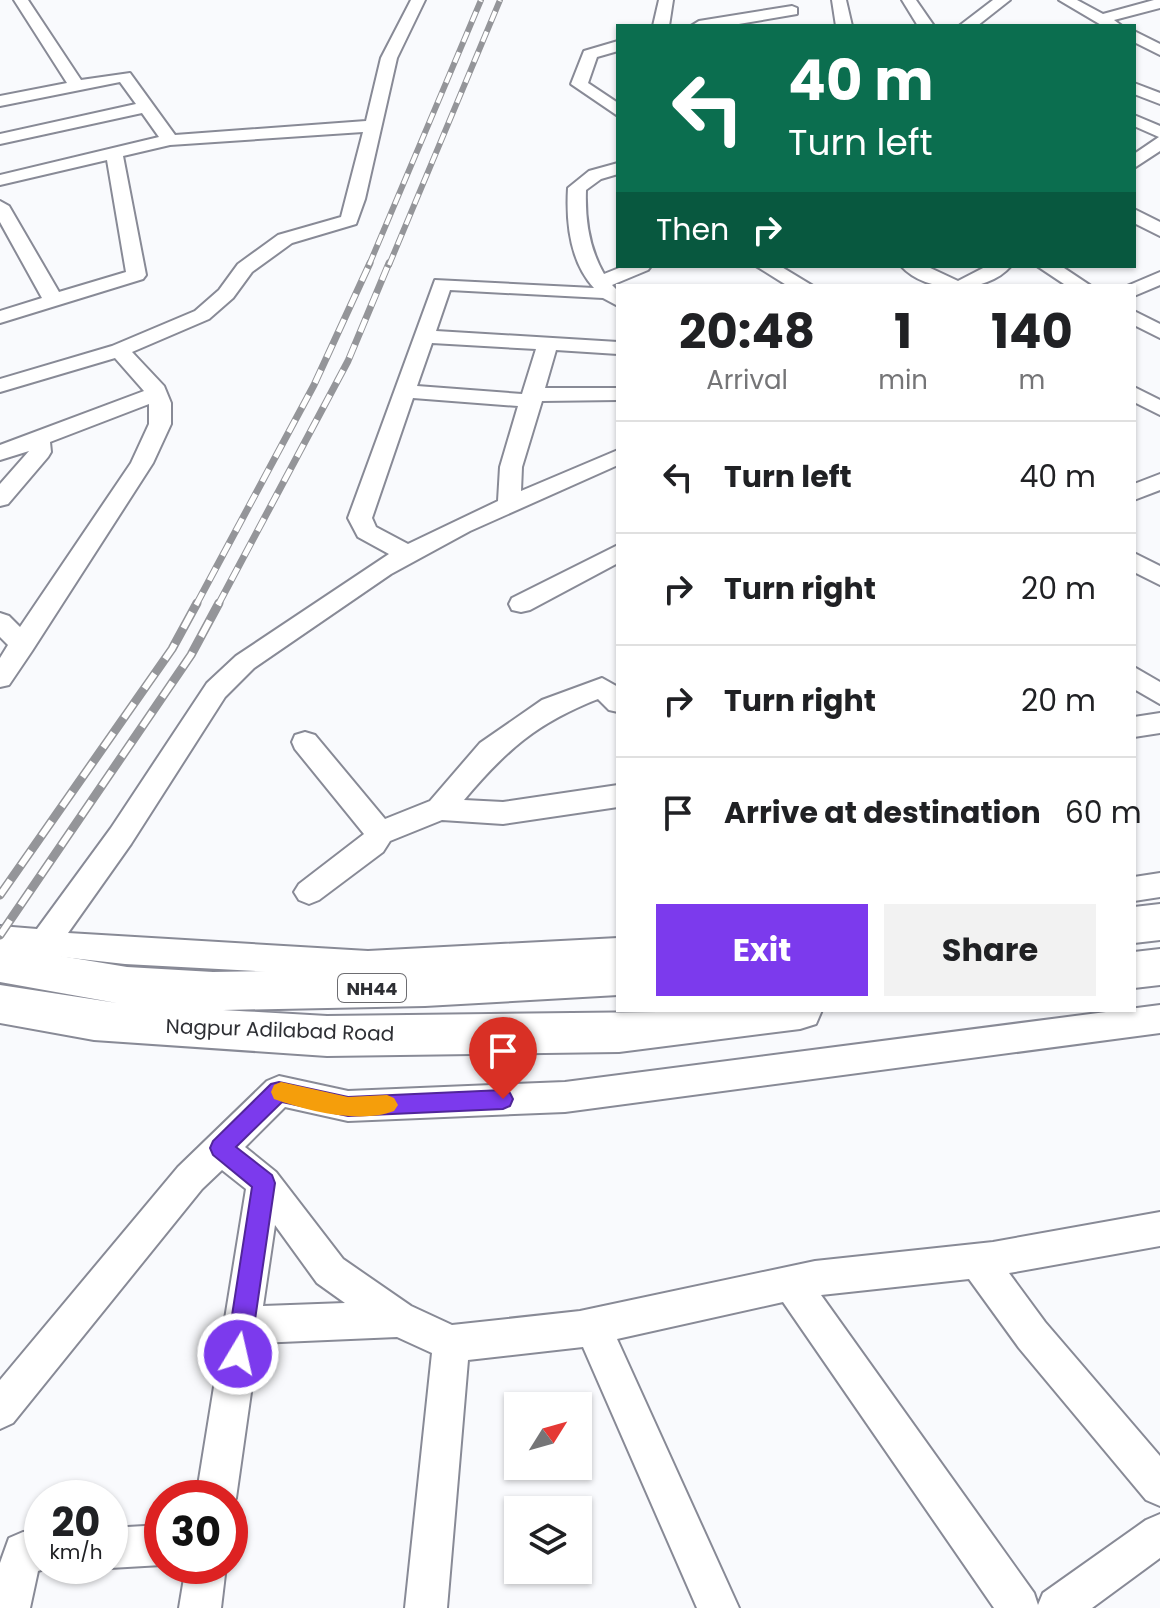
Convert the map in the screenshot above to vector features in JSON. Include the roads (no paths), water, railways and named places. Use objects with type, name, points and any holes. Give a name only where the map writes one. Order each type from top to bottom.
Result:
[{"type":"highway","points":[[1136,925],[1160,922]]},
{"type":"highway","name":"Nagpur Adilabad Road","points":[[0,964],[127,986],[228,991],[425,987],[616,976]]},
{"type":"highway","points":[[1136,970],[1160,967]]},
{"type":"highway","name":"Nagpur Adilabad Road","points":[[0,1004],[94,1021],[327,1036],[619,1032],[784,1012]]},
{"type":"street","points":[[0,386],[119,350],[202,315],[226,294],[245,268],[285,239],[349,220],[394,42],[418,0]]},
{"type":"street","points":[[661,24],[666,0]]},
{"type":"street","points":[[839,0],[844,24]]},
{"type":"street","points":[[909,0],[925,24]]},
{"type":"street","points":[[976,24],[1003,0]]},
{"type":"street","points":[[1066,0],[1108,22],[1160,3]]},
{"type":"street","points":[[17,2],[76,84]]},
{"type":"street","points":[[712,24],[792,12]]},
{"type":"street","points":[[1136,37],[1160,50]]},
{"type":"street","points":[[616,47],[590,54],[579,84],[616,110]]},
{"type":"street","points":[[0,101],[124,76],[170,140]]},
{"type":"street","points":[[1136,89],[1160,99]]},
{"type":"street","points":[[0,139],[146,107]]},
{"type":"street","points":[[1136,121],[1160,132]]},
{"type":"street","points":[[0,180],[170,140],[372,126]]},
{"type":"street","points":[[1138,166],[1148,147]]},
{"type":"street","points":[[0,317],[136,275],[114,153]]},
{"type":"street","points":[[408,554],[366,532],[360,518],[442,284],[591,294],[608,292],[580,241],[575,217],[577,188],[610,171]]},
{"type":"street","points":[[0,206],[53,299]]},
{"type":"street","points":[[1136,216],[1160,230]]},
{"type":"street","points":[[618,284],[638,268]]},
{"type":"street","points":[[770,268],[798,284]]},
{"type":"street","points":[[917,268],[961,284]]},
{"type":"street","points":[[966,284],[997,268]]},
{"type":"street","points":[[1050,268],[1078,284]]},
{"type":"street","points":[[1136,289],[1159,279]]},
{"type":"street","points":[[1136,318],[1160,332]]},
{"type":"street","points":[[424,336],[616,348]]},
{"type":"street","points":[[509,505],[511,467],[547,345]]},
{"type":"street","points":[[0,678],[142,463],[160,424],[160,403],[156,394],[119,350]]},
{"type":"street","points":[[405,391],[532,398],[616,394]]},
{"type":"street","points":[[0,453],[156,394]]},
{"type":"street","points":[[1136,394],[1160,409]]},
{"type":"street","points":[[0,499],[40,452],[39,440]]},
{"type":"street","points":[[44,943],[121,836],[216,690],[245,662],[293,627],[408,554],[616,458]]},
{"type":"street","points":[[521,604],[616,554]]},
{"type":"street","points":[[1136,562],[1160,577]]},
{"type":"street","points":[[0,622],[23,645]]},
{"type":"street","points":[[1136,677],[1160,695]]},
{"type":"street","points":[[440,809],[490,750],[551,707],[602,687],[616,701]]},
{"type":"street","points":[[1136,727],[1160,723]]},
{"type":"street","points":[[305,742],[380,833]]},
{"type":"street","points":[[309,892],[373,844],[380,833],[440,809],[503,813],[616,796]]},
{"type":"street","points":[[1136,889],[1160,885]]},
{"type":"street","points":[[0,938],[125,951],[368,964],[616,951]]},
{"type":"street","points":[[0,1410],[190,1178],[279,1091],[348,1106],[565,1097],[1160,1019]]},
{"type":"street","points":[[221,1148],[264,1183],[330,1271],[398,1319],[451,1343],[592,1326],[791,1283],[1153,1238]]},
{"type":"street","points":[[219,1480],[264,1183]]},
{"type":"street","points":[[978,1261],[1032,1335],[1160,1486]]},
{"type":"street","points":[[791,1283],[1019,1608]]},
{"type":"street","points":[[242,1325],[398,1319]]},
{"type":"street","points":[[592,1326],[718,1608]]},
{"type":"street","points":[[426,1608],[451,1343]]},
{"type":"street","points":[[1058,1608],[1160,1534]]},
{"type":"street","points":[[9,1608],[24,1552]]},
{"type":"street","points":[[200,1608],[203,1584]]},
{"type":"railway","points":[[369,265],[481,0]]},
{"type":"railway","points":[[389,265],[500,0]]},
{"type":"railway","points":[[196,605],[314,385],[370,263]]},
{"type":"railway","points":[[218,605],[348,361],[389,263]]},
{"type":"railway","points":[[0,895],[172,649],[197,603]]},
{"type":"railway","points":[[0,935],[191,655],[219,603]]}]
